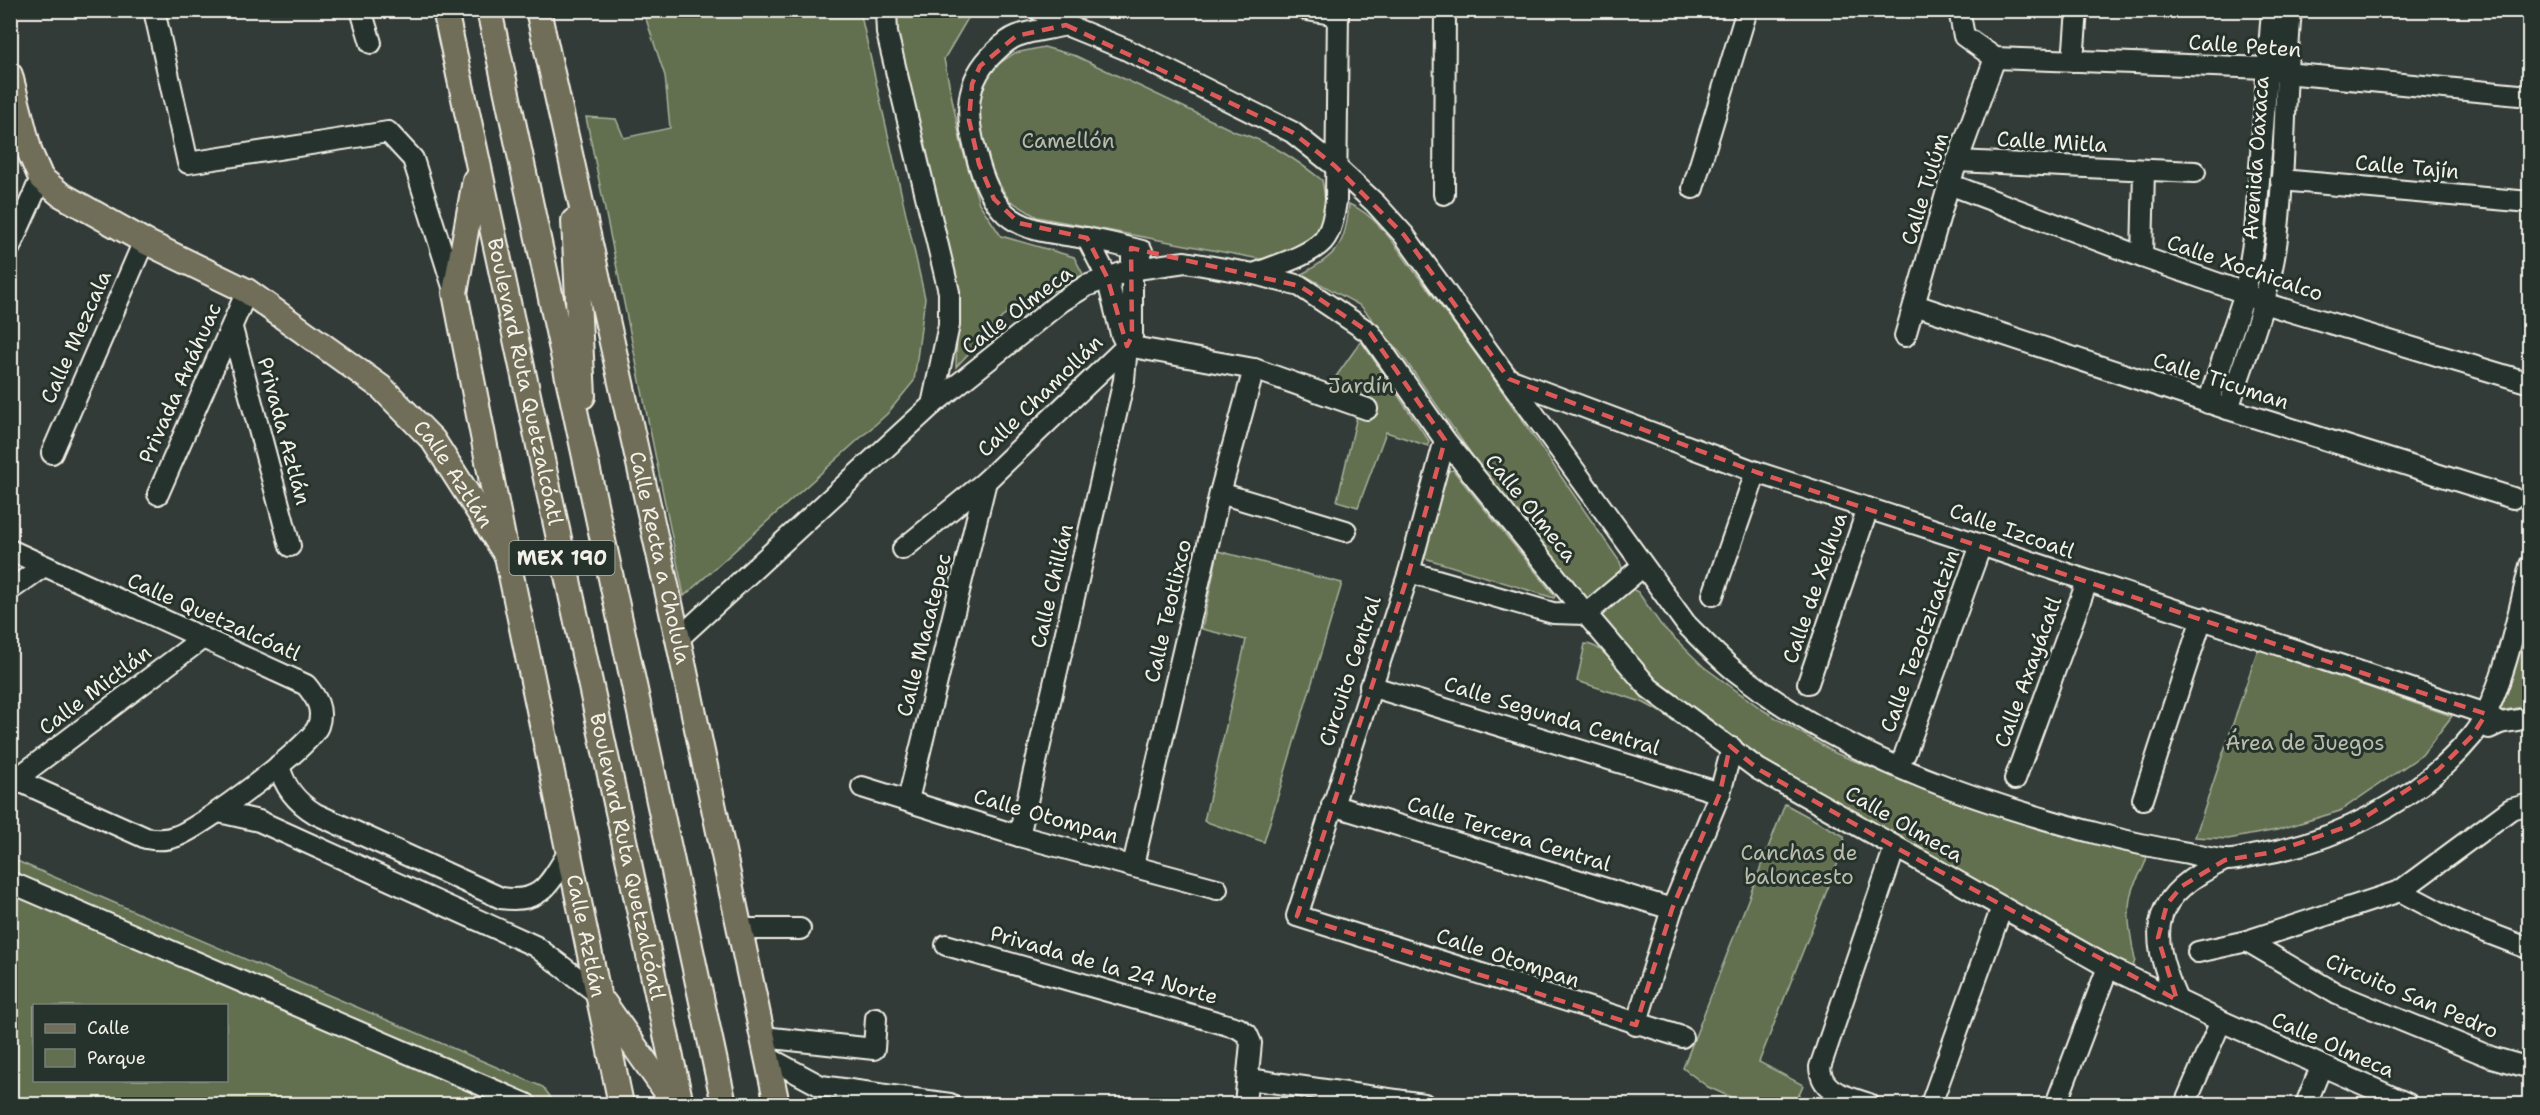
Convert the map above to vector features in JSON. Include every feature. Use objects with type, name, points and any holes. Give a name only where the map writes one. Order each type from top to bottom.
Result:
[{"type":"main road","name":"Boulevard Ruta Quetzalcóatl","points":[[445,10],[477,169],[681,1104]]},
{"type":"main road","name":"MEX 190","points":[[489,10],[724,1104]]},
{"type":"main road","name":"Calle Recta a Cholula","points":[[538,10],[678,639],[777,1104]]},
{"type":"main road","name":"Calle Aztlán","points":[[12,87],[30,153],[41,178],[60,194],[144,241],[247,291],[382,388],[433,440],[507,556],[621,1104]]},
{"type":"main road","points":[[570,148],[587,470]]},
{"type":"main road","points":[[477,169],[454,293],[507,556]]},
{"type":"main road","points":[[597,993],[675,1104]]},
{"type":"street","points":[[154,10],[188,164],[388,132],[413,159],[454,293]]},
{"type":"street","points":[[361,10],[371,43]]},
{"type":"street","points":[[886,10],[887,33],[949,292],[949,326],[932,405]]},
{"type":"street","name":"Calle Olmeca","points":[[1039,10],[1066,25],[1125,49],[1292,132],[1335,166],[1404,235],[1686,624],[1729,666],[1789,710],[1835,739],[1900,769],[2006,807],[2132,843],[2225,860],[2292,847],[2355,824],[2404,796],[2438,770],[2472,736],[2493,719]]},
{"type":"street","points":[[1254,274],[1298,257],[1323,241],[1332,225],[1336,201],[1338,13],[1306,10]]},
{"type":"street","points":[[1444,194],[1445,10]]},
{"type":"street","points":[[1693,188],[1747,10]]},
{"type":"street","points":[[1959,10],[1964,36],[1995,58]]},
{"type":"street","points":[[2073,62],[2077,10]]},
{"type":"street","name":"Avenida Oaxaca","points":[[2228,410],[2263,303],[2277,240],[2281,180],[2272,10]]},
{"type":"street","name":"Avenida Oaxaca","points":[[2208,403],[2246,293],[2276,71],[2291,10]]},
{"type":"street","points":[[1066,25],[1016,36],[980,66],[969,100],[969,120],[979,164],[994,199],[1006,214],[1033,229],[1087,238],[1185,262]]},
{"type":"street","name":"Calle Peten","points":[[1995,58],[2276,71],[2529,96]]},
{"type":"street","name":"Calle Tulúm","points":[[1905,336],[1949,184],[1995,58]]},
{"type":"street","name":"Calle Mitla","points":[[1957,161],[2195,172]]},
{"type":"street","points":[[2142,257],[2144,170]]},
{"type":"street","points":[[10,247],[41,178]]},
{"type":"street","name":"Calle Tajín","points":[[2281,180],[2529,202]]},
{"type":"street","name":"Calle Xochicalco","points":[[1949,184],[2142,257],[2246,293],[2263,303],[2529,383]]},
{"type":"street","name":"Calle Chillán","points":[[1087,238],[1107,277],[1121,334],[1127,346]]},
{"type":"street","name":"Calle Mezcala","points":[[52,453],[144,241]]},
{"type":"street","name":"Calle Chillán","points":[[1019,836],[1124,380],[1127,346],[1132,336],[1130,270],[1132,249]]},
{"type":"street","name":"Calle Olmeca","points":[[678,639],[932,405],[1062,301],[1107,277],[1130,270],[1185,262],[1254,274],[1300,286],[1370,333],[1445,440],[1649,688],[1758,769],[2108,967],[2321,1067],[2408,1104]]},
{"type":"street","name":"Privada Anáhuac","points":[[158,494],[247,291]]},
{"type":"street","name":"Calle Ticuman","points":[[1915,305],[2228,410],[2513,498]]},
{"type":"street","name":"Privada Aztlán","points":[[232,327],[290,546]]},
{"type":"street","points":[[1127,346],[1254,369],[1367,409]]},
{"type":"street","name":"Calle Chamollán","points":[[903,549],[986,481],[1127,346]]},
{"type":"street","name":"Calle Teotlixco","points":[[1133,865],[1221,493],[1254,369]]},
{"type":"street","name":"Calle Izcoatl","points":[[1509,379],[1756,472],[2202,618],[2493,719]]},
{"type":"street","name":"Circuito Central","points":[[1297,916],[1409,572],[1445,440]]},
{"type":"street","points":[[1713,595],[1756,472]]},
{"type":"street","name":"Calle Macatepec","points":[[908,800],[986,481]]},
{"type":"street","points":[[1221,493],[1346,531]]},
{"type":"street","name":"Calle de Xelhua","points":[[1808,683],[1868,508]]},
{"type":"street","name":"Calle Tezotzicatzin","points":[[1905,754],[1981,545]]},
{"type":"street","name":"Calle Quetzalcóatl","points":[[10,550],[306,685],[316,696],[320,716],[317,728],[312,735],[279,765],[219,812],[176,836],[146,838],[13,778]]},
{"type":"street","points":[[2529,565],[2493,719],[2529,718]]},
{"type":"street","points":[[10,591],[44,566]]},
{"type":"street","points":[[1409,572],[1553,613],[1586,614],[1643,566]]},
{"type":"street","name":"Calle Axayácatl","points":[[2015,780],[2087,582]]},
{"type":"street","points":[[2143,799],[2202,618]]},
{"type":"street","name":"Calle Mictlán","points":[[13,778],[203,638]]},
{"type":"street","name":"Calle Segunda Central","points":[[1370,686],[1720,793]]},
{"type":"street","points":[[1636,1024],[1672,909],[1720,793],[1732,748]]},
{"type":"street","points":[[279,765],[293,796],[326,820],[501,898],[518,900],[532,897],[544,890],[569,852]]},
{"type":"street","name":"Calle Otompan","points":[[862,787],[1019,836],[1133,865],[1217,890]]},
{"type":"street","points":[[2198,952],[2247,941],[2400,891],[2511,809],[2529,804]]},
{"type":"street","name":"Calle Tercera Central","points":[[1332,805],[1672,909]]},
{"type":"street","points":[[219,812],[260,821],[534,946],[597,993]]},
{"type":"street","points":[[313,847],[326,820]]},
{"type":"street","points":[[1869,1104],[1829,1089],[1820,1079],[1820,1066],[1895,847]]},
{"type":"street","points":[[2177,1000],[2159,949],[2159,926],[2162,915],[2174,895],[2190,879],[2225,860]]},
{"type":"street","points":[[10,882],[491,1096],[526,1104]]},
{"type":"street","points":[[2400,891],[2457,921],[2529,949]]},
{"type":"street","points":[[1931,1104],[2002,907]]},
{"type":"street","name":"Calle Otompan","points":[[1297,916],[1682,1037]]},
{"type":"street","points":[[740,929],[800,929]]},
{"type":"street","name":"Circuito San Pedro","points":[[2247,941],[2337,994],[2491,1057],[2529,1068]]},
{"type":"street","name":"Privada de la 24 Norte","points":[[946,945],[1238,1028],[1247,1034],[1251,1043],[1249,1079]]},
{"type":"street","points":[[2056,1104],[2108,967]]},
{"type":"street","points":[[765,1047],[874,1049],[876,1018]]},
{"type":"street","points":[[2185,1104],[2221,1021]]},
{"type":"street","points":[[765,1047],[821,1086],[950,1104]]},
{"type":"street","points":[[2306,1104],[2321,1067]]},
{"type":"street","points":[[1245,1104],[1249,1079],[1424,1104]]},
{"type":"highlighted area","points":[[1066,25],[1292,132],[1335,166],[1404,235],[1509,379],[1756,472],[2486,714],[2472,736],[2438,770],[2354,824],[2274,852],[2225,860],[2182,886],[2167,904],[2158,938],[2177,1000],[1895,847],[1758,769],[1730,746],[1720,793],[1672,909],[1636,1025],[1297,916],[1409,572],[1445,440],[1370,333],[1300,286],[1131,248],[1132,336],[1127,346],[1107,277],[1087,238],[1019,223],[994,199],[979,164],[969,120],[972,84],[980,66],[1016,36]]},
{"type":"green space","points":[[629,11],[860,11],[925,298],[914,381],[887,414],[684,596],[586,117],[616,119],[624,138],[670,128],[665,76],[646,19]]},
{"type":"green space","name":"Camellón","points":[[896,11],[992,11],[968,18],[944,59],[962,148],[979,203],[1001,236],[1074,257],[1084,276],[1041,297],[1012,307],[956,367],[958,296],[895,34]]},
{"type":"green space","name":"Camellón","points":[[1044,47],[1076,56],[1236,132],[1271,146],[1302,165],[1322,180],[1325,198],[1321,227],[1314,238],[1305,247],[1293,253],[1260,259],[1037,217],[1009,200],[992,172],[976,96],[988,71],[1015,53]]},
{"type":"green space","points":[[1349,204],[1360,209],[1379,225],[1395,245],[1495,381],[1620,562],[1624,573],[1594,600],[1583,602],[1507,505],[1401,354],[1361,306],[1302,274],[1324,261],[1338,247],[1345,230]]},
{"type":"green space","name":"Jardín","points":[[1361,341],[1429,441],[1428,446],[1386,432],[1358,507],[1337,501],[1358,412],[1323,395]]},
{"type":"green space","points":[[1453,470],[1555,596],[1554,598],[1421,557],[1448,471]]},
{"type":"green space","points":[[1218,551],[1342,583],[1264,842],[1204,821],[1246,640],[1202,629]]},
{"type":"green space","points":[[1628,587],[1638,592],[1661,625],[1704,667],[1763,710],[1835,753],[1959,803],[2120,851],[2147,856],[2130,899],[2129,925],[2135,960],[2133,967],[2068,936],[1754,758],[1643,677],[1595,616]]},
{"type":"green space","points":[[2529,600],[2529,706],[2499,711]]},
{"type":"green space","points":[[1585,644],[1603,652],[1655,699],[1721,747],[1722,755],[1659,711],[1642,702],[1577,681]]},
{"type":"green space","name":"Área de Juegos","points":[[2258,649],[2452,716],[2422,755],[2340,811],[2277,830],[2228,839],[2195,837]]},
{"type":"green space","name":"Canchas de baloncesto","points":[[1785,804],[1844,836],[1845,845],[1759,1062],[1803,1085],[1795,1104],[1746,1104],[1708,1087],[1683,1068]]},
{"type":"green space","points":[[10,858],[543,1087],[556,1104],[11,1104]]}]
